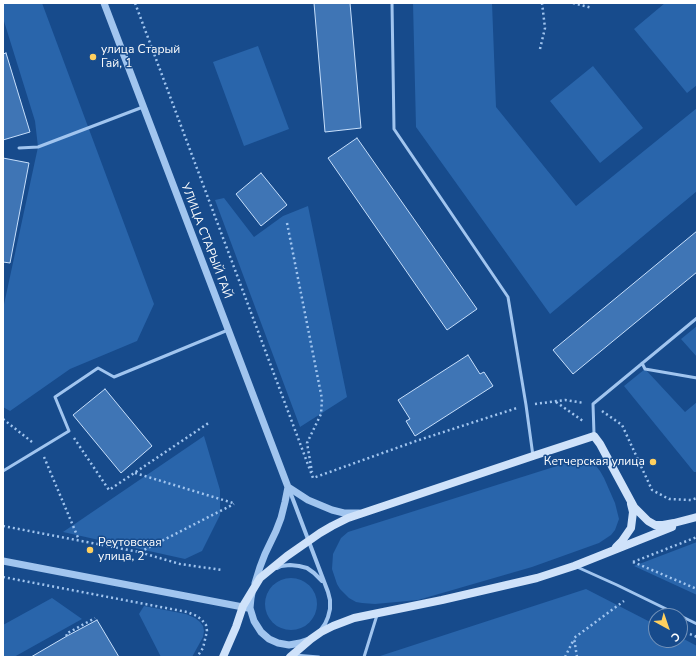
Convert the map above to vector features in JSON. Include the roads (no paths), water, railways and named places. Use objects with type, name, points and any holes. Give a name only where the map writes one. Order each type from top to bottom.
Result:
[{"type":"main road","points":[[223,657],[260,578],[308,540],[348,518],[533,456],[594,432],[634,507],[648,521],[655,525],[663,525],[697,517]]},
{"type":"main road","points":[[607,553],[622,541],[631,528],[633,512],[629,498]]},
{"type":"main road","points":[[291,656],[321,632],[354,618],[442,600],[536,578],[574,566],[697,517]]},
{"type":"street","name":"УЛИЦА СТАРЫЙ ГАЙ","points":[[104,3],[328,592],[330,600],[328,617],[320,631],[311,639]]},
{"type":"street","points":[[254,588],[265,554],[281,518],[288,487],[308,500],[332,510],[344,513],[364,513]]},
{"type":"street","points":[[3,561],[246,607],[261,632],[269,639],[278,643],[289,645],[311,639]]},
{"type":"street","name":"УЛИЦА СТАРЫЙ ГАЙ","points":[[269,571],[281,566],[290,565],[307,568],[320,578],[328,592]]},
{"type":"lane","points":[[392,3],[394,129],[508,297],[533,456]]},
{"type":"lane","points":[[19,148],[38,147],[143,107]]},
{"type":"lane","points":[[594,432],[593,404],[697,318]]},
{"type":"lane","points":[[3,471],[69,432],[55,397],[98,368],[114,377],[228,330]]},
{"type":"lane","points":[[642,363],[645,369],[697,378]]},
{"type":"lane","points":[[574,566],[697,624]]},
{"type":"lane","points":[[364,657],[377,613]]},
{"type":"lane","points":[[291,656],[319,657]]},
{"type":"place","name":"улица Старый Гай, 1","points":[[93,57]]},
{"type":"place","name":"Кетчерская улица","points":[[653,462]]},
{"type":"place","name":"Реутовская улица, 2","points":[[90,550]]}]
